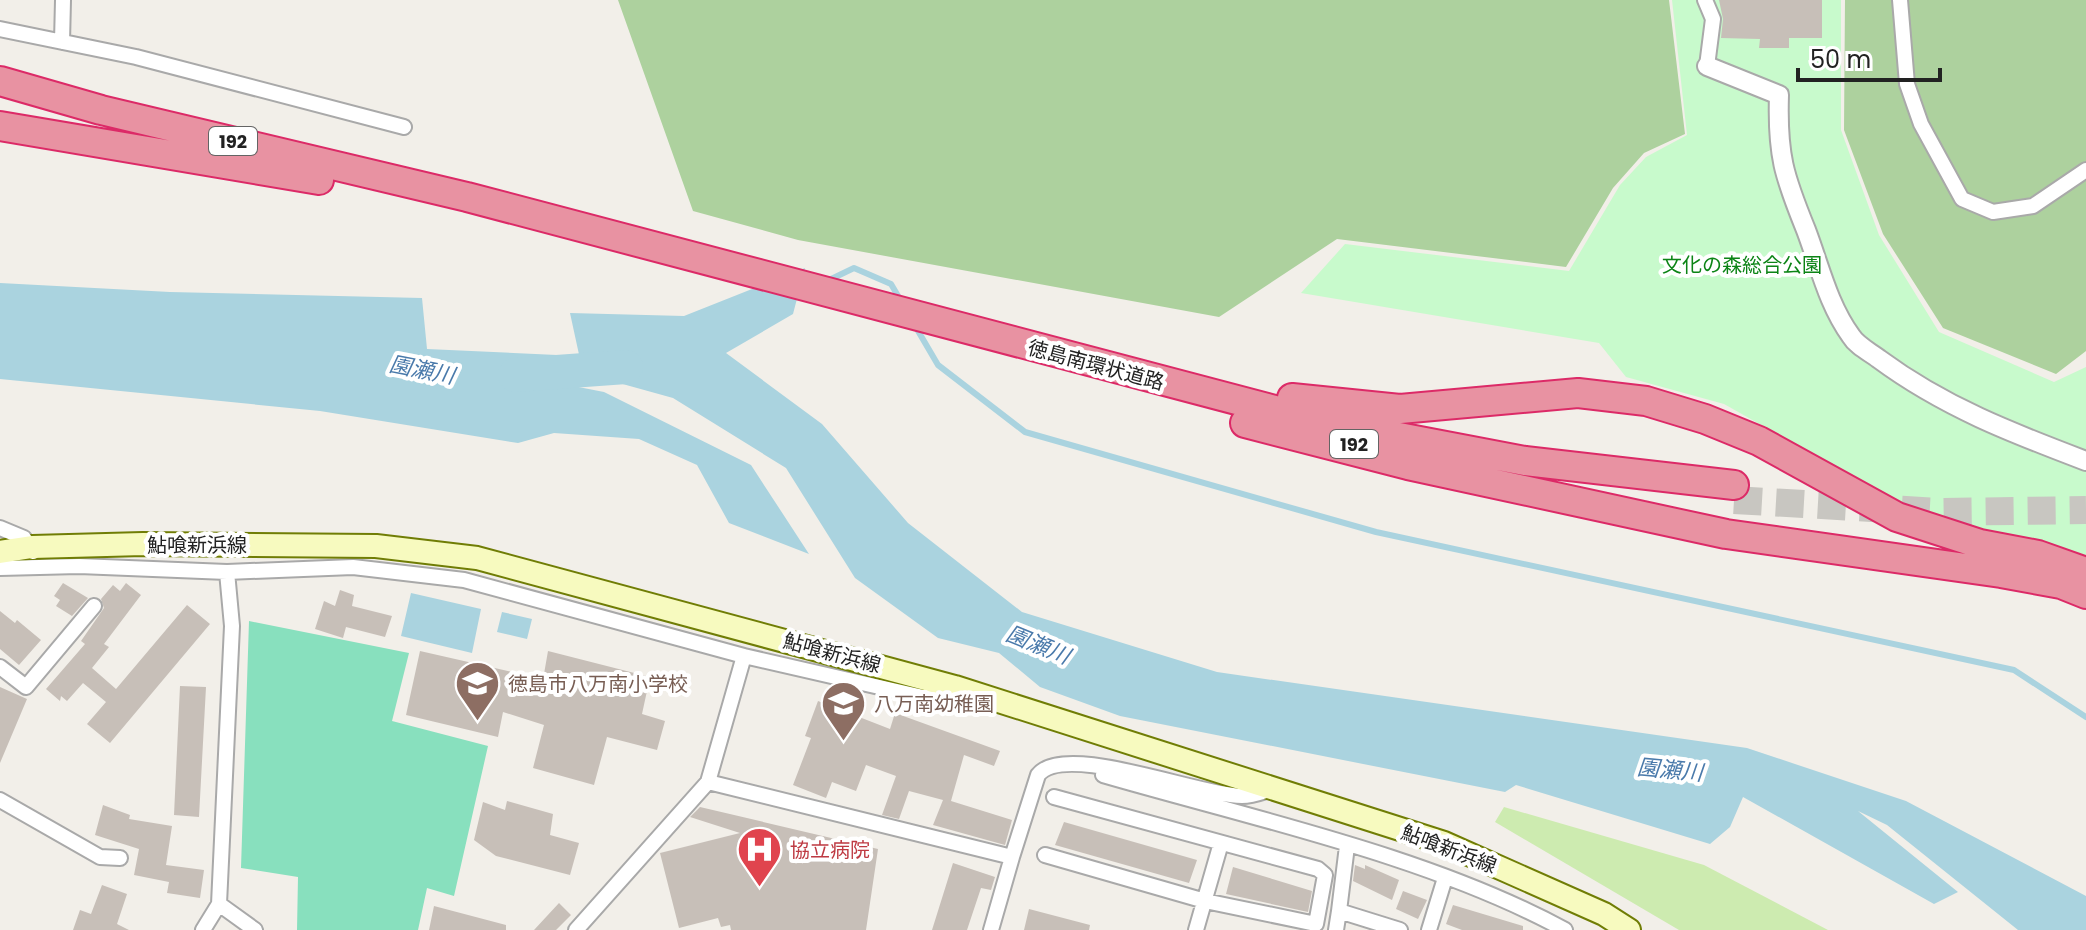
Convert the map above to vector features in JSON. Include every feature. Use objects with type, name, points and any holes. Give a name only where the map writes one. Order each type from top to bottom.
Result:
[{"type":"highway","name":"192","points":[[0,81],[469,205]]},
{"type":"highway","name":"192","points":[[0,126],[469,205]]},
{"type":"highway","name":"徳島南環状道路","points":[[469,205],[984,342],[1222,417],[1499,471],[1734,493],[1416,441],[1320,422],[1110,369],[984,342]]},
{"type":"highway","points":[[1110,369],[1313,401],[1400,409],[1578,393],[1646,401],[1705,419],[1759,441],[1897,517],[1980,544],[2038,555],[2086,572]]},
{"type":"highway","points":[[1222,417],[1422,468],[1726,534],[2001,573],[2061,584],[2086,594]]},
{"type":"main road","name":"鮎喰新浜線","points":[[0,552],[63,557],[376,546],[477,558],[974,693],[1444,843],[1604,914],[1629,930]]},
{"type":"street","points":[[62,42],[63,0]]},
{"type":"street","points":[[1705,0],[1713,19],[1707,66],[1779,95],[1777,136],[1786,185],[1807,232],[1824,287],[1852,339],[1907,379],[1994,427],[2086,461]]},
{"type":"street","points":[[1900,0],[1907,84],[1921,124],[1962,199],[1993,212],[2033,206],[2086,170]]},
{"type":"street","points":[[0,29],[136,57],[404,127]]},
{"type":"street","points":[[0,528],[24,538],[33,557],[0,568]]},
{"type":"street","points":[[63,557],[227,572],[353,567],[464,580],[744,656],[923,697],[974,693]]},
{"type":"street","points":[[203,930],[219,904],[232,626],[227,572]]},
{"type":"street","points":[[0,667],[26,687],[94,606]]},
{"type":"street","points":[[576,930],[708,782],[744,656]]},
{"type":"street","points":[[1057,762],[1347,846],[1445,878],[1537,923],[1565,930]]},
{"type":"street","points":[[991,930],[1038,775],[1044,766],[1057,762],[1119,770],[1239,796],[1273,789]]},
{"type":"street","points":[[708,782],[1012,857]]},
{"type":"street","points":[[1045,855],[1205,901],[1316,924],[1325,875],[1318,869],[1054,797]]},
{"type":"street","points":[[0,800],[100,857],[120,858]]},
{"type":"street","points":[[1196,930],[1221,843]]},
{"type":"street","points":[[1336,930],[1347,846]]},
{"type":"street","points":[[1429,930],[1445,878]]},
{"type":"street","points":[[219,904],[255,930]]},
{"type":"street","points":[[1339,911],[1400,930]]},
{"type":"green space","points":[[618,0],[1669,0],[1685,134],[1644,153],[1613,188],[1566,267],[1337,239],[1219,317],[798,240],[693,211]]},
{"type":"green space","name":"文化の森総合公園","points":[[1672,0],[1841,0],[1841,130],[1879,235],[1939,332],[2054,382],[2086,367],[2086,565],[1935,523],[1724,404],[1626,377],[1599,343],[1301,293],[1345,244],[1569,271],[1620,185],[1646,157],[1687,135]]},
{"type":"green space","points":[[1845,0],[2086,0],[2086,351],[2056,374],[1943,328],[1883,234],[1844,130]]},
{"type":"green space","points":[[249,621],[409,653],[392,721],[488,746],[454,896],[427,888],[418,930],[297,930],[298,877],[241,868]]},
{"type":"green space","points":[[1504,807],[1704,865],[1828,930],[1679,930],[1495,822]]},
{"type":"water","points":[[805,268],[793,314],[726,353],[822,424],[908,523],[1022,612],[1217,672],[1747,748],[1906,801],[2086,896],[2086,930],[2018,930],[1887,825],[1858,811],[1958,892],[1934,904],[1743,797],[1730,827],[1710,844],[1516,785],[1505,792],[1120,716],[1040,687],[999,653],[938,638],[855,578],[786,468],[673,398],[583,373],[570,313],[684,316]]},
{"type":"water","points":[[0,283],[170,292],[422,298],[427,349],[557,355],[563,384],[604,392],[751,465],[809,554],[729,523],[697,465],[639,439],[554,433],[518,443],[320,411],[0,379]]},
{"type":"water","points":[[411,593],[481,609],[472,653],[401,636]]},
{"type":"water","points":[[502,612],[532,619],[527,639],[497,632]]},
{"type":"building","points":[[1719,0],[1822,0],[1822,38],[1789,38],[1789,48],[1759,48],[1760,39],[1721,38],[1723,19]]},
{"type":"building","points":[[63,583],[88,598],[72,616],[56,606],[60,600],[54,596]]},
{"type":"building","points":[[126,583],[141,595],[104,644],[109,647],[92,668],[116,689],[187,605],[210,624],[110,743],[87,724],[106,702],[83,683],[67,701],[61,696],[60,701],[46,689],[85,644],[81,641],[104,608],[101,599],[113,585],[120,591]]},
{"type":"building","points":[[340,590],[354,595],[352,606],[392,616],[385,637],[346,627],[343,638],[315,629],[324,601],[335,606]]},
{"type":"building","points":[[0,611],[15,623],[17,620],[41,640],[19,665],[0,649]]},
{"type":"building","points":[[420,651],[512,672],[510,682],[541,691],[548,651],[650,677],[642,714],[665,721],[657,750],[607,737],[594,785],[533,768],[544,725],[503,712],[498,737],[406,715]]},
{"type":"building","points":[[180,686],[206,687],[199,817],[174,815]]},
{"type":"building","points":[[0,687],[27,699],[0,763]]},
{"type":"building","points":[[818,701],[890,729],[895,713],[1000,751],[994,766],[964,755],[951,801],[1012,820],[1005,845],[933,825],[943,800],[909,791],[899,819],[882,815],[896,776],[866,765],[856,791],[832,782],[826,798],[793,785],[811,738],[805,736]]},
{"type":"building","points":[[507,801],[553,814],[550,835],[579,843],[570,875],[496,856],[474,840],[483,802],[505,810]]},
{"type":"building","points":[[103,805],[130,815],[129,819],[172,826],[166,865],[204,870],[200,898],[167,893],[169,882],[134,875],[139,849],[95,835]]},
{"type":"building","name":"協立病院","points":[[700,807],[878,849],[866,930],[731,930],[730,925],[721,927],[718,918],[679,928],[660,853],[740,833],[690,817]]},
{"type":"building","points":[[1064,822],[1197,860],[1189,883],[1055,845]]},
{"type":"building","points":[[953,863],[995,877],[991,890],[981,888],[967,930],[932,930]]},
{"type":"building","points":[[1355,865],[1365,869],[1365,865],[1399,880],[1392,900],[1353,881]]},
{"type":"building","points":[[1233,867],[1312,891],[1308,912],[1226,894]]},
{"type":"building","points":[[102,885],[127,894],[117,924],[129,930],[73,930],[80,910],[91,914]]},
{"type":"building","points":[[1403,891],[1427,900],[1418,919],[1396,909]]},
{"type":"building","points":[[559,903],[571,915],[556,930],[534,930]]},
{"type":"building","points":[[1453,905],[1523,926],[1523,930],[1462,930],[1446,924]]},
{"type":"building","points":[[434,906],[506,925],[506,930],[429,930]]},
{"type":"building","points":[[1029,909],[1090,925],[1089,930],[1024,930]]},
{"type":"waterway","points":[[827,281],[854,268],[891,284],[901,301]]},
{"type":"waterway","points":[[914,324],[938,365],[1025,432],[1376,532],[2014,670],[2086,717]]},
{"type":"waterway","name":"園瀬川","points":[[515,375],[626,367]]},
{"type":"tunnel","points":[[1734,500],[1940,512],[2086,510]]},
{"type":"place","name":"徳島市八万南小学校","points":[[477,723]]},
{"type":"place","name":"八万南幼稚園","points":[[843,743]]},
{"type":"place","name":"協立病院","points":[[759,889]]}]
